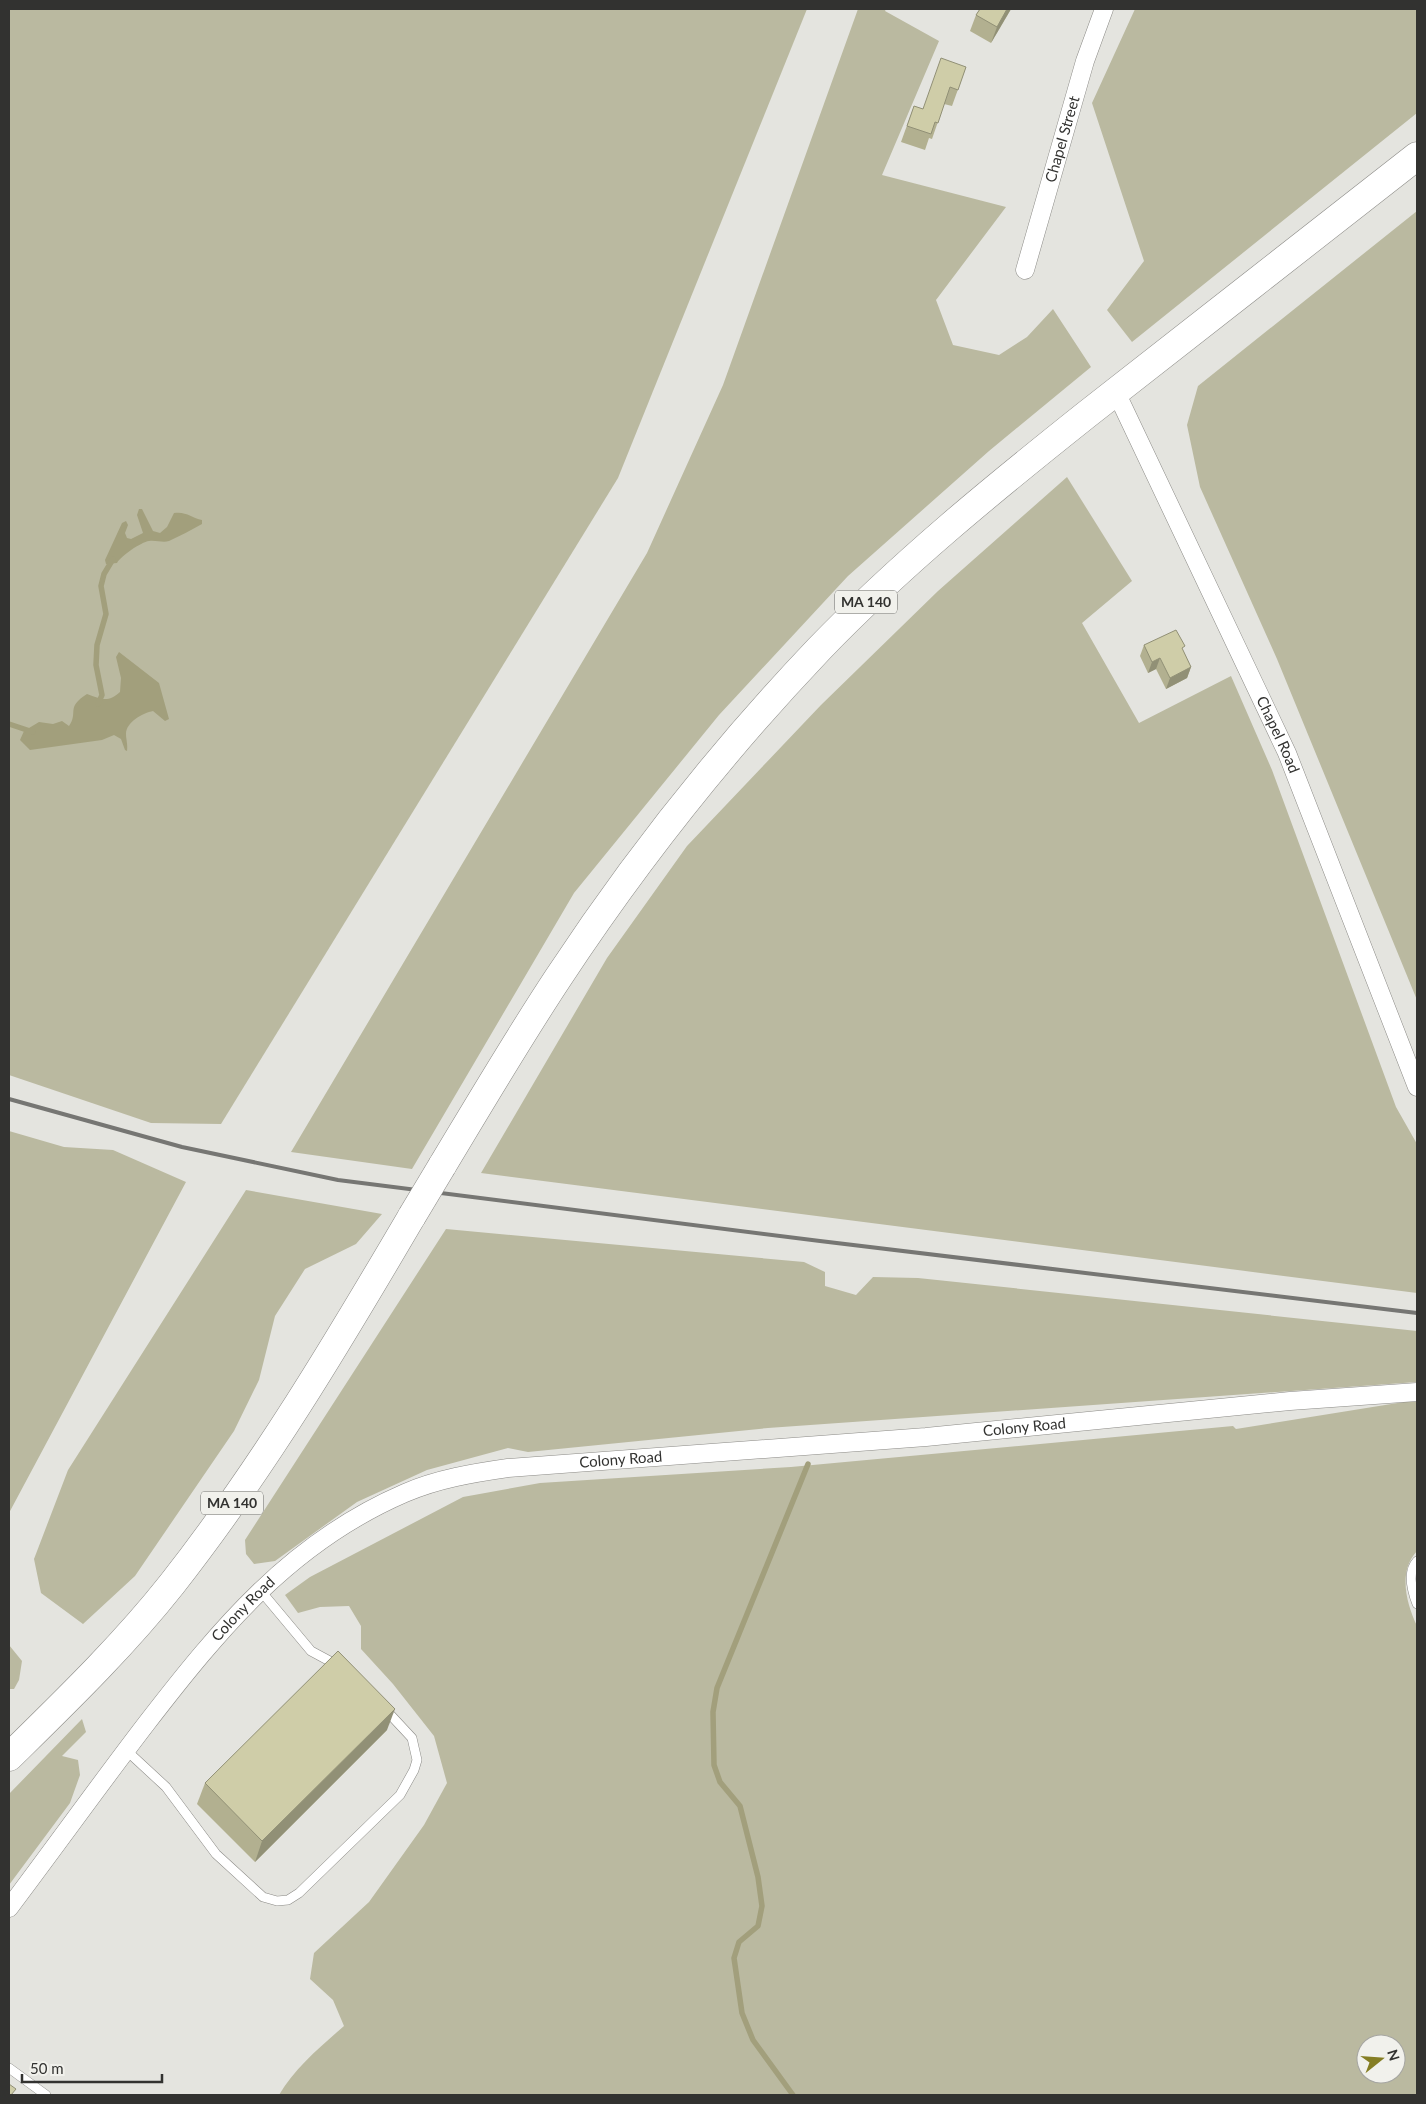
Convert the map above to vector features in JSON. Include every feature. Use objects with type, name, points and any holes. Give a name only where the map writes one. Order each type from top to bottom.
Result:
[{"type":"highway","name":"MA 140","points":[[9,1758],[115,1650],[171,1585],[218,1524],[310,1386],[511,1052],[605,910],[706,776],[761,712],[879,589],[943,532],[1116,392],[1417,156]]},
{"type":"street","name":"Chapel Street","points":[[1025,270],[1085,61],[1104,9]]},
{"type":"street","name":"Chapel Road","points":[[1116,392],[1287,753],[1417,1087]]},
{"type":"street","name":"Colony Road","points":[[9,1908],[126,1750],[222,1629],[260,1590],[304,1553],[378,1505],[430,1484],[478,1473],[568,1463],[945,1435],[1290,1401],[1417,1392]]},
{"type":"lane","points":[[1417,1561],[1414,1565],[1411,1579],[1417,1604]]},
{"type":"lane","points":[[260,1590],[311,1651],[348,1672]]},
{"type":"lane","points":[[126,1750],[166,1787],[216,1854],[248,1884],[263,1897],[276,1902],[288,1900],[299,1893],[400,1795],[414,1770],[417,1760],[412,1738],[380,1703]]},
{"type":"lane","points":[[9,2068],[46,2095]]},
{"type":"green space","points":[[9,9],[807,9],[618,478],[221,1124],[151,1123],[9,1075]]},
{"type":"green space","points":[[858,9],[886,9],[885,11],[939,41],[882,175],[1006,207],[936,300],[953,345],[999,355],[1027,337],[1053,309],[1091,367],[989,451],[848,576],[719,715],[574,893],[412,1169],[291,1152],[647,553],[723,385]]},
{"type":"green space","points":[[1135,9],[1417,9],[1417,113],[1132,342],[1107,310],[1144,261],[1092,103]]},
{"type":"green space","points":[[1417,211],[1417,1000],[1277,659],[1200,487],[1187,425],[1198,386]]},
{"type":"green space","points":[[1067,477],[1132,581],[1082,623],[1139,723],[1231,676],[1272,770],[1396,1107],[1417,1144],[1417,1293],[481,1173],[607,958],[687,846],[821,705],[938,591]]},
{"type":"green space","points":[[9,1131],[64,1147],[113,1150],[186,1182],[9,1513]]},
{"type":"green space","points":[[246,1190],[382,1214],[356,1244],[305,1269],[275,1316],[259,1380],[234,1431],[135,1576],[83,1624],[41,1593],[34,1559],[68,1470]]},
{"type":"green space","points":[[446,1229],[804,1262],[825,1272],[825,1286],[856,1295],[873,1277],[918,1278],[1417,1331],[1417,1382],[768,1428],[528,1452],[508,1448],[427,1470],[357,1502],[275,1561],[254,1564],[246,1554],[245,1540]]},
{"type":"green space","points":[[1410,1401],[1417,1402],[1417,1551],[1407,1568],[1406,1587],[1407,1597],[1417,1626],[1417,2095],[279,2095],[300,2067],[344,2026],[333,2000],[310,1979],[314,1953],[369,1902],[424,1825],[447,1783],[434,1736],[393,1684],[361,1649],[361,1626],[349,1606],[320,1607],[298,1613],[285,1595],[310,1577],[463,1497],[540,1483],[791,1467],[1233,1426],[1236,1429]]},
{"type":"green space","points":[[9,1645],[22,1661],[19,1680],[14,1689],[9,1689]]},
{"type":"green space","points":[[82,1719],[86,1732],[62,1756],[78,1760],[80,1775],[70,1803],[9,1885],[9,1794]]},
{"type":"shaded area","points":[[139,509],[142,509],[153,531],[160,533],[167,527],[174,513],[185,514],[202,520],[202,524],[169,541],[145,542],[127,553],[117,563],[106,564],[105,560],[122,523],[126,521],[128,525],[125,533],[127,538],[131,539],[143,533],[137,515]]},
{"type":"shaded area","points":[[119,652],[159,683],[169,719],[165,721],[153,711],[132,722],[126,734],[127,751],[121,739],[114,735],[102,740],[30,750],[20,740],[24,731],[39,722],[53,724],[62,721],[69,726],[76,703],[87,694],[108,699],[120,692],[121,678],[116,657]]},
{"type":"building","points":[[980,9],[1007,9],[997,27],[976,15]]},
{"type":"building","points":[[941,58],[966,67],[958,90],[950,87],[938,123],[935,122],[931,134],[907,126],[914,106],[923,109]]},
{"type":"building","points":[[1176,630],[1185,646],[1182,648],[1191,667],[1170,678],[1160,658],[1152,662],[1144,645]]},
{"type":"building","points":[[338,1651],[395,1709],[262,1841],[205,1783]]},
{"type":"building","points":[[9,2084],[16,2089],[11,2095],[9,2095]]},
{"type":"waterway","points":[[98,704],[102,695],[96,665],[97,645],[106,614],[101,586],[104,574],[113,559]]},
{"type":"waterway","points":[[9,724],[33,732]]},
{"type":"waterway","points":[[793,2095],[753,2040],[742,2013],[734,1958],[739,1942],[758,1926],[762,1906],[758,1877],[740,1806],[720,1782],[714,1765],[713,1712],[717,1688],[808,1464]]},
{"type":"railway","points":[[9,1099],[182,1147],[338,1180],[820,1241],[1417,1313]]}]
